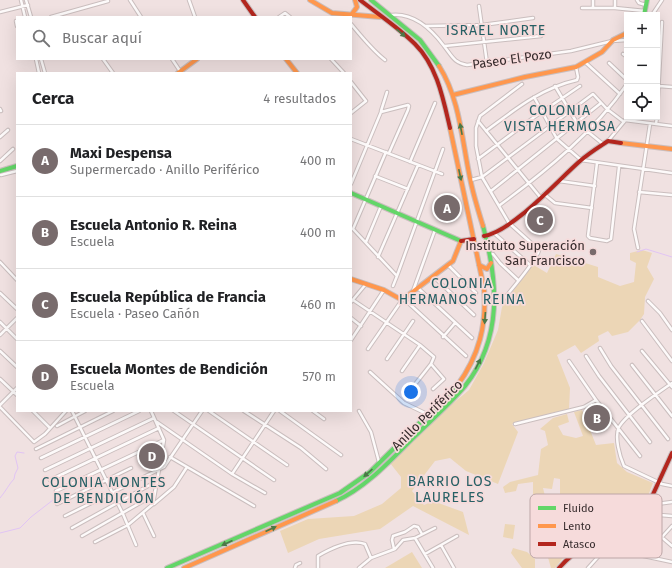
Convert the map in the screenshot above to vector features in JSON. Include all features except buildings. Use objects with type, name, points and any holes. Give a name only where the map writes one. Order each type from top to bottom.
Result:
[{"type":"main road","points":[[243,0],[253,16]]},
{"type":"main road","points":[[310,0],[325,10],[344,16],[352,14],[373,15],[384,18]]},
{"type":"main road","points":[[352,14],[357,7],[355,0]]},
{"type":"main road","name":"Anillo Periférico","points":[[167,568],[340,493],[360,481],[428,415],[465,376],[479,347],[485,324],[486,309],[480,265],[444,101],[428,61],[415,44],[360,0]]},
{"type":"main road","name":"Anillo Periférico","points":[[184,568],[342,498],[374,476],[444,407],[468,381],[481,358],[488,340],[493,318],[495,295],[491,263],[453,95],[445,74],[420,40],[371,0]]},
{"type":"main road","points":[[645,12],[647,0]]},
{"type":"main road","name":"Paseo El Pozo","points":[[612,42],[624,35]]},
{"type":"main road","points":[[453,95],[525,76],[576,67],[586,63],[602,52],[612,42]]},
{"type":"main road","points":[[180,72],[196,60]]},
{"type":"main road","points":[[287,60],[296,72]]},
{"type":"main road","points":[[484,236],[496,234],[541,198],[557,181],[581,160],[608,140],[647,147],[672,149]]},
{"type":"main road","points":[[457,158],[460,154],[466,156]]},
{"type":"main road","points":[[0,173],[16,166]]},
{"type":"main road","points":[[352,194],[460,241],[474,239]]},
{"type":"main road","points":[[352,279],[384,290],[403,300],[448,265],[457,254],[460,241]]},
{"type":"main road","points":[[480,265],[485,269],[491,263]]},
{"type":"main road","points":[[653,494],[668,457],[672,453]]},
{"type":"main road","points":[[559,568],[569,558]]},
{"type":"street","points":[[21,0],[25,16]]},
{"type":"street","points":[[26,0],[31,16]]},
{"type":"street","points":[[130,0],[140,16]]},
{"type":"street","points":[[189,0],[195,16]]},
{"type":"street","points":[[593,0],[593,7]]},
{"type":"street","points":[[615,0],[615,8]]},
{"type":"street","points":[[637,0],[639,3],[646,5]]},
{"type":"street","points":[[654,12],[662,0]]},
{"type":"street","points":[[54,16],[108,1]]},
{"type":"street","points":[[0,12],[28,5]]},
{"type":"street","points":[[479,6],[487,63]]},
{"type":"street","points":[[582,8],[615,8],[639,12]]},
{"type":"street","points":[[280,16],[286,13],[289,16]]},
{"type":"street","name":"Paseo El Pozo","points":[[390,15],[406,16],[425,26],[445,46],[451,56],[461,64],[487,63],[571,51],[612,42]]},
{"type":"street","points":[[425,26],[482,25],[533,18]]},
{"type":"street","points":[[659,84],[662,22]]},
{"type":"street","points":[[352,25],[370,44],[376,53],[385,60]]},
{"type":"street","points":[[445,46],[541,36]]},
{"type":"street","points":[[612,42],[624,40]]},
{"type":"street","points":[[36,60],[39,72]]},
{"type":"street","points":[[41,60],[45,72]]},
{"type":"street","points":[[104,60],[112,72]]},
{"type":"street","points":[[173,60],[180,72]]},
{"type":"street","points":[[332,60],[343,72]]},
{"type":"street","points":[[586,63],[620,94]]},
{"type":"street","points":[[609,63],[624,77]]},
{"type":"street","points":[[486,132],[534,97],[555,86],[577,80],[576,67]]},
{"type":"street","points":[[352,83],[365,100],[365,103],[352,112]]},
{"type":"street","points":[[502,300],[530,265],[539,250],[509,223],[482,176],[478,160],[476,128],[478,120],[484,113],[522,84]]},
{"type":"street","points":[[555,86],[569,112],[577,123],[603,145]]},
{"type":"street","points":[[478,160],[497,144],[580,86]]},
{"type":"street","points":[[660,86],[672,87]]},
{"type":"street","points":[[500,205],[529,184],[568,150],[607,109],[624,88]]},
{"type":"street","points":[[352,182],[387,92]]},
{"type":"street","points":[[471,180],[482,176],[508,158],[592,94],[607,109],[625,121],[672,126]]},
{"type":"street","points":[[534,97],[557,139],[581,160],[619,167],[672,173]]},
{"type":"street","points":[[410,162],[435,103]]},
{"type":"street","points":[[491,191],[518,171],[601,103]]},
{"type":"street","points":[[380,112],[406,105],[409,106],[389,153]]},
{"type":"street","points":[[478,120],[486,132],[541,198]]},
{"type":"street","points":[[656,124],[657,120]]},
{"type":"street","points":[[608,140],[625,121]]},
{"type":"street","points":[[638,248],[634,229],[650,124]]},
{"type":"street","points":[[0,137],[8,130]]},
{"type":"street","points":[[352,138],[442,174]]},
{"type":"street","points":[[0,161],[13,149]]},
{"type":"street","points":[[393,286],[443,149]]},
{"type":"street","points":[[386,152],[353,229],[397,276]]},
{"type":"street","points":[[597,163],[588,237],[610,240],[619,167]]},
{"type":"street","points":[[378,257],[418,165]]},
{"type":"street","points":[[0,173],[16,172]]},
{"type":"street","points":[[375,176],[408,189]]},
{"type":"street","points":[[557,181],[595,186]]},
{"type":"street","points":[[639,192],[672,195]]},
{"type":"street","points":[[544,194],[555,203],[592,208]]},
{"type":"street","points":[[366,242],[381,206]]},
{"type":"street","points":[[412,294],[435,230]]},
{"type":"street","points":[[496,234],[530,265]]},
{"type":"street","points":[[488,253],[493,254],[518,280]]},
{"type":"street","points":[[0,262],[16,279]]},
{"type":"street","points":[[448,265],[476,293]]},
{"type":"street","points":[[434,277],[474,315]]},
{"type":"street","points":[[366,283],[352,301],[404,334],[434,357],[431,364],[416,383]]},
{"type":"street","points":[[418,289],[472,338]]},
{"type":"street","points":[[352,339],[384,290]]},
{"type":"street","points":[[0,293],[16,308]]},
{"type":"street","points":[[368,349],[403,300],[466,356]]},
{"type":"street","points":[[648,301],[660,313],[672,330]]},
{"type":"street","points":[[0,335],[16,319]]},
{"type":"street","points":[[352,319],[361,326]]},
{"type":"street","points":[[642,320],[672,361]]},
{"type":"street","points":[[387,359],[413,321]]},
{"type":"street","points":[[0,322],[16,338]]},
{"type":"street","points":[[443,337],[455,323]]},
{"type":"street","points":[[402,371],[420,345]]},
{"type":"street","points":[[600,348],[611,366],[668,438]]},
{"type":"street","points":[[0,351],[16,366]]},
{"type":"street","points":[[642,351],[671,385],[656,394],[630,415],[618,428],[620,452],[624,466],[658,482],[672,486]]},
{"type":"street","points":[[586,356],[599,376],[650,442]]},
{"type":"street","points":[[569,361],[596,400],[640,456]]},
{"type":"street","points":[[431,364],[444,379],[434,389]]},
{"type":"street","points":[[632,366],[656,394],[672,416]]},
{"type":"street","points":[[370,372],[404,403],[428,415]]},
{"type":"street","points":[[0,379],[14,392]]},
{"type":"street","points":[[16,389],[0,406],[31,440],[36,441],[65,412]]},
{"type":"street","points":[[515,424],[584,408],[596,400]]},
{"type":"street","points":[[359,411],[371,432],[379,463]]},
{"type":"street","points":[[34,412],[50,428]]},
{"type":"street","points":[[73,412],[118,503],[136,545]]},
{"type":"street","points":[[57,426],[83,412]]},
{"type":"street","points":[[36,449],[111,412]]},
{"type":"street","points":[[41,458],[137,412]]},
{"type":"street","points":[[151,412],[164,440],[153,504]]},
{"type":"street","points":[[175,412],[274,480]]},
{"type":"street","points":[[64,516],[165,466],[201,412]]},
{"type":"street","points":[[210,412],[287,465]]},
{"type":"street","points":[[246,412],[301,448],[326,469]]},
{"type":"street","points":[[232,474],[273,412]]},
{"type":"street","points":[[281,412],[341,455]]},
{"type":"street","points":[[314,412],[324,419]]},
{"type":"street","points":[[45,470],[154,418]]},
{"type":"street","points":[[156,422],[232,474],[265,493]]},
{"type":"street","points":[[50,480],[159,428]]},
{"type":"street","points":[[56,491],[164,440]]},
{"type":"street","points":[[170,457],[254,506]]},
{"type":"street","points":[[95,542],[128,525],[143,513],[174,487],[187,467]]},
{"type":"street","points":[[57,504],[131,468]]},
{"type":"street","points":[[72,528],[157,482]]},
{"type":"street","points":[[82,536],[154,495]]},
{"type":"street","points":[[662,503],[672,502]]},
{"type":"street","points":[[143,513],[154,536]]},
{"type":"street","points":[[662,515],[672,516]]},
{"type":"street","points":[[395,549],[392,540],[393,536],[405,532],[414,526],[418,527],[422,534]]},
{"type":"street","points":[[672,526],[662,537],[672,546]]},
{"type":"street","points":[[359,568],[371,558],[395,549],[403,540],[416,538],[435,528]]},
{"type":"street","points":[[425,554],[457,536]]},
{"type":"street","points":[[416,538],[433,568]]},
{"type":"street","points":[[318,568],[318,556],[329,550],[352,543],[365,544],[371,558]]},
{"type":"street","points":[[441,546],[454,568]]},
{"type":"street","points":[[588,568],[597,558]]},
{"type":"street","points":[[656,558],[672,562]]},
{"type":"street","points":[[295,568],[296,565],[300,564]]},
{"type":"shaded area","points":[[642,250],[652,253],[647,267],[654,279],[645,297],[644,314],[628,332],[612,336],[608,331],[598,336],[599,341],[581,353],[575,345],[557,355],[570,388],[569,409],[512,424],[518,432],[498,484],[466,471],[450,458],[435,461],[412,491],[424,505],[433,501],[463,512],[469,535],[413,506],[380,529],[319,539],[288,553],[280,531],[308,519],[354,516],[382,504],[401,488],[401,477],[390,463],[445,410],[469,390],[484,363],[498,330],[502,307],[532,264],[547,273],[556,254],[598,267],[598,277],[620,286],[634,282],[636,263],[630,260],[630,253]]},
{"type":"shaded area","points":[[582,410],[596,445],[614,443],[617,463],[627,472],[653,483],[649,494],[560,494],[560,479],[554,478],[552,489],[543,488],[544,494],[533,494],[533,482],[518,484],[516,491],[505,493],[503,487],[510,482],[538,475],[541,449],[548,445],[545,431],[540,429],[553,418],[567,414],[569,422],[558,426],[563,435],[576,438],[583,436],[574,412]]},
{"type":"shaded area","points":[[505,524],[515,525],[513,539],[503,537]]},
{"type":"shaded area","points":[[513,548],[527,552],[530,555],[530,558],[535,559],[535,568],[522,568],[511,553]]},
{"type":"shaded area","points":[[412,552],[422,568],[385,568]]},
{"type":"shaded area","points":[[548,558],[563,558],[555,568],[551,568]]},
{"type":"waterway","points":[[637,252],[646,249],[672,257]]},
{"type":"waterway","points":[[0,498],[14,479],[18,468],[15,456],[17,452],[24,453]]},
{"type":"waterway","points":[[0,533],[20,528],[31,517],[53,500]]},
{"type":"traffic: fast","points":[[371,0],[420,40],[439,66]]},
{"type":"traffic: fast","points":[[645,12],[647,0]]},
{"type":"traffic: fast","points":[[0,171],[16,166]]},
{"type":"traffic: fast","points":[[352,193],[461,241]]},
{"type":"traffic: fast","points":[[336,501],[347,496],[367,482],[385,466],[446,407],[465,386],[477,368],[486,348],[494,309],[492,267],[483,226]]},
{"type":"traffic: fast","points":[[167,568],[340,493],[370,472],[457,386]]},
{"type":"traffic: slow","points":[[310,0],[332,13],[380,17]]},
{"type":"traffic: slow","points":[[352,14],[357,7],[355,0]]},
{"type":"traffic: slow","points":[[453,95],[525,77],[576,67],[602,52],[613,40],[624,34]]},
{"type":"traffic: slow","points":[[179,72],[196,60]]},
{"type":"traffic: slow","points":[[287,60],[296,72]]},
{"type":"traffic: slow","points":[[439,66],[452,92],[456,106],[471,184],[483,226]]},
{"type":"traffic: slow","points":[[450,128],[484,288],[485,302],[483,327],[480,340],[471,363],[457,386]]},
{"type":"traffic: slow","points":[[621,143],[672,149]]},
{"type":"traffic: slow","points":[[352,279],[384,290],[402,300],[453,261],[461,241]]},
{"type":"traffic: slow","points":[[479,265],[487,269],[491,263]]},
{"type":"traffic: slow","points":[[184,568],[336,501]]},
{"type":"traffic: jam","points":[[243,0],[254,16]]},
{"type":"traffic: jam","points":[[360,0],[402,32],[423,53],[429,62],[438,83],[450,128]]},
{"type":"traffic: jam","points":[[484,236],[496,232],[521,215],[594,150],[608,141],[621,143]]},
{"type":"traffic: jam","points":[[461,241],[474,239]]},
{"type":"traffic: jam","points":[[653,494],[672,453]]},
{"type":"traffic: jam","points":[[559,568],[569,558]]},
{"type":"place","name":"Maxi Despensa","points":[[447,208]]},
{"type":"place","name":"Escuela República de Francia","points":[[540,220]]},
{"type":"place","name":"Instituto Superación San Francisco","points":[[593,252]]},
{"type":"place","name":"Escuela Antonio R. Reina","points":[[597,418]]},
{"type":"place","name":"Escuela Montes de Bendición","points":[[152,456]]},
{"type":"district","name":"ISRAEL NORTE","points":[[496,30]]},
{"type":"district","name":"COLONIA VISTA HERMOSA","points":[[560,118]]},
{"type":"district","name":"COLONIA HERMANOS REINA","points":[[462,292]]},
{"type":"district","name":"COLONIA MONTES DE BENDICIÓN","points":[[104,490]]},
{"type":"district","name":"BARRIO LOS LAURELES","points":[[450,490]]}]
